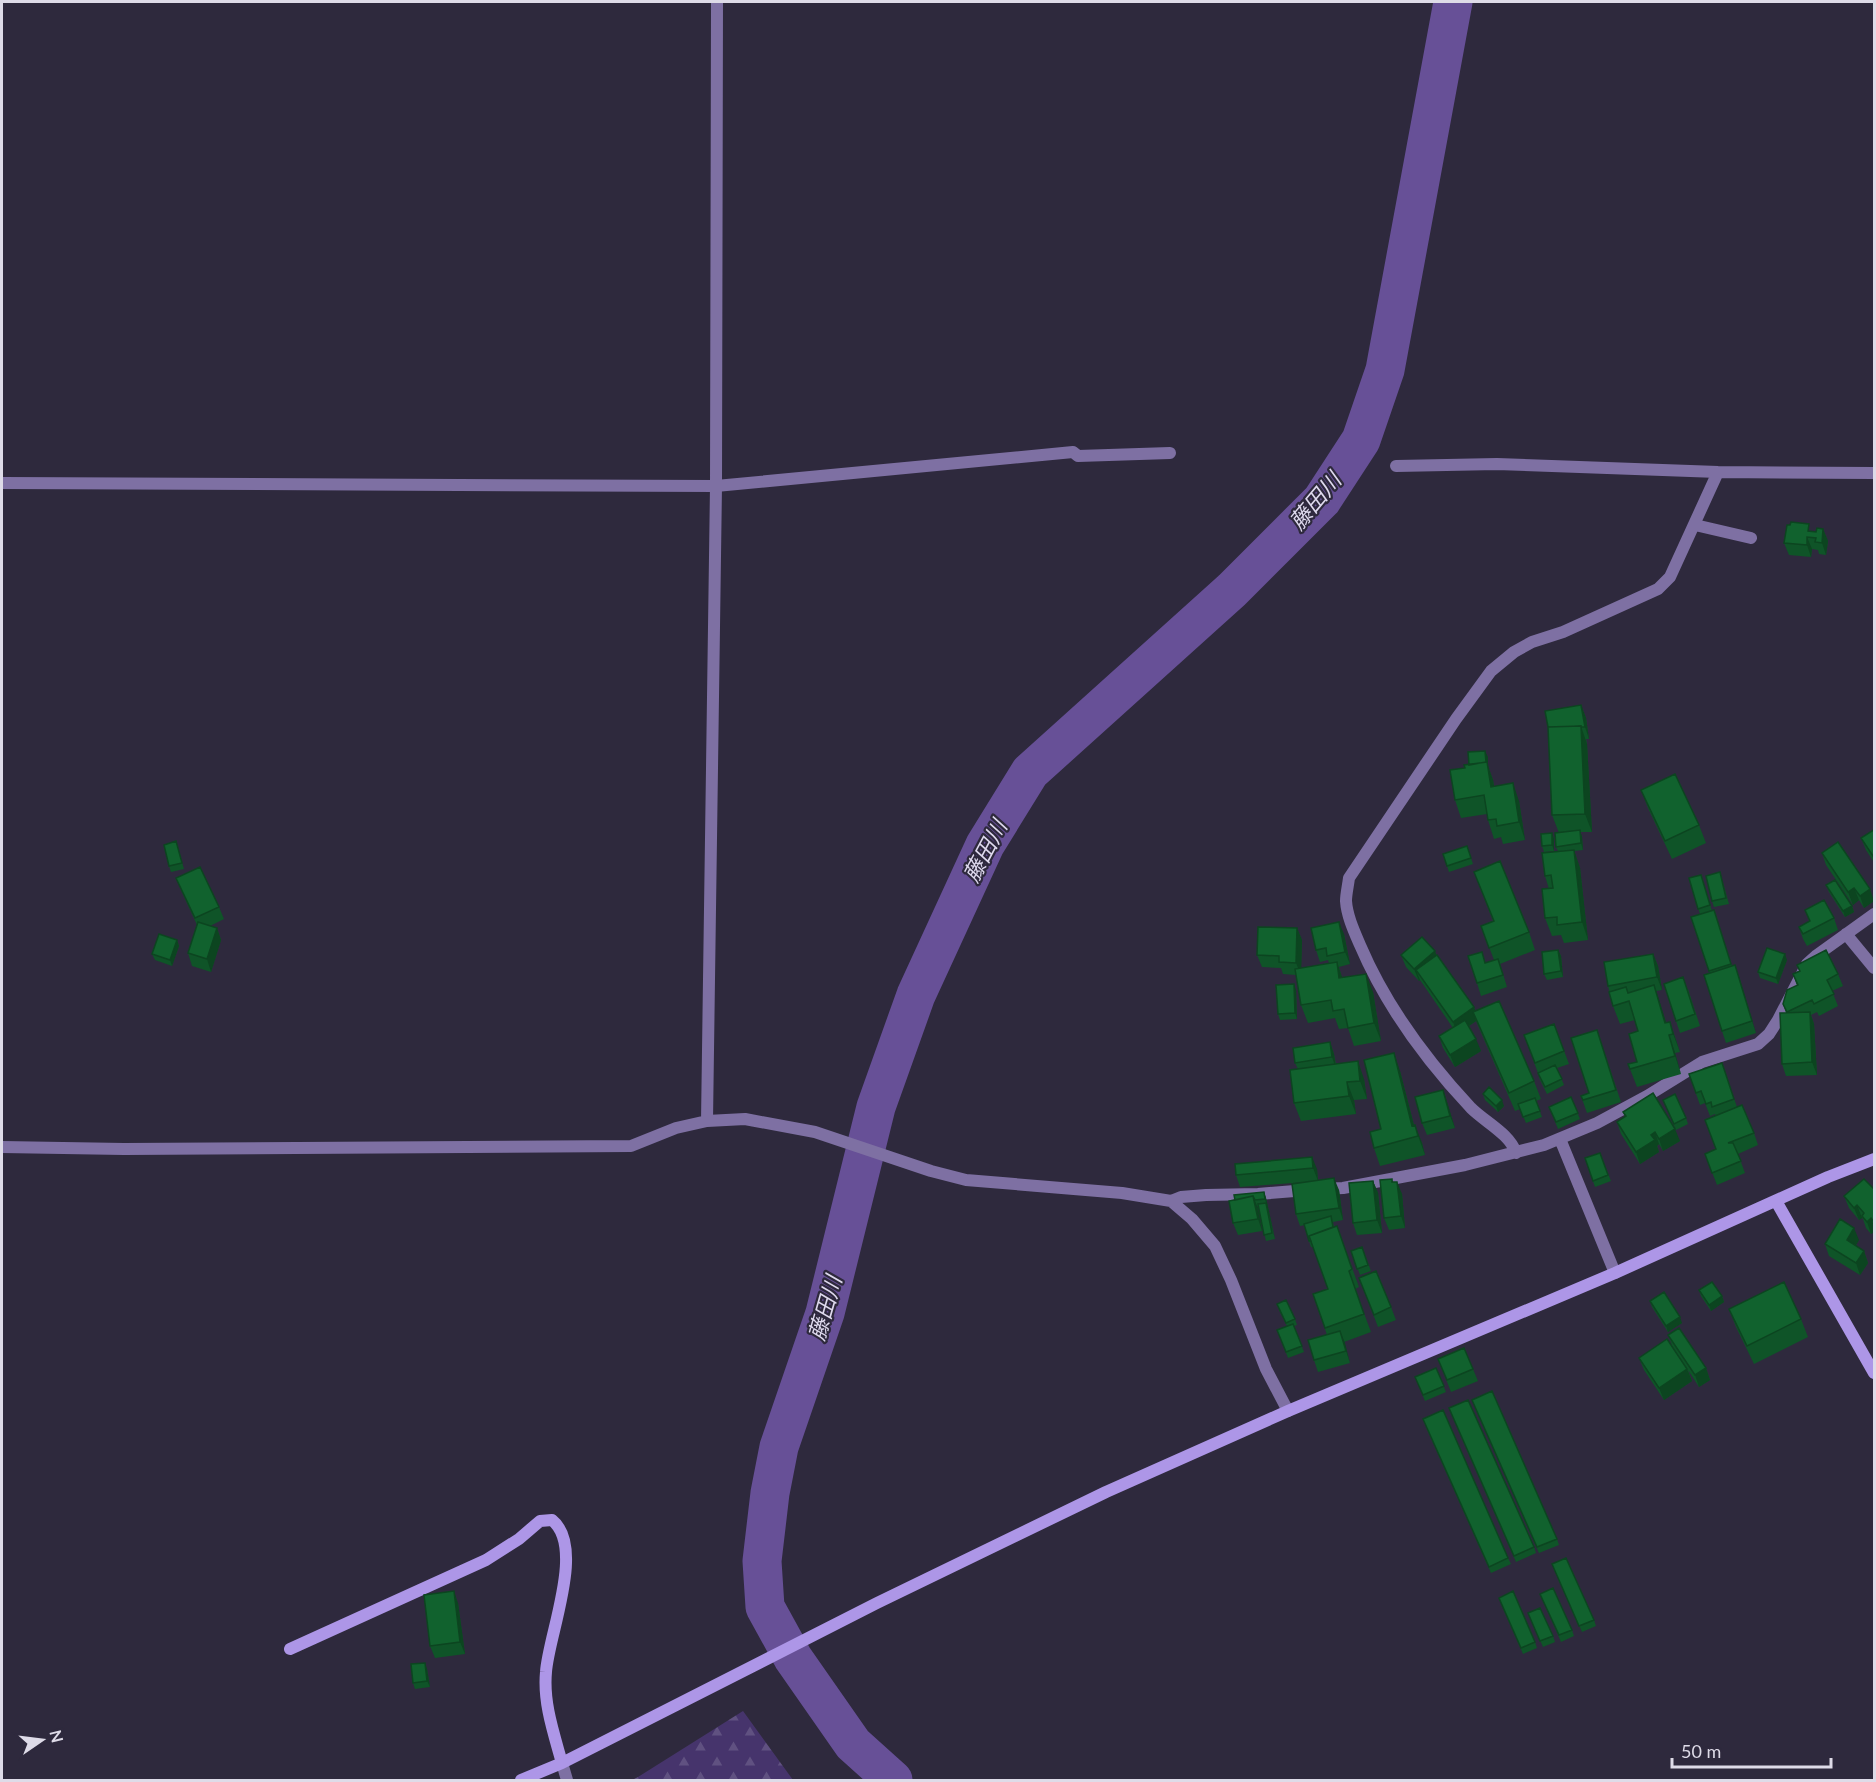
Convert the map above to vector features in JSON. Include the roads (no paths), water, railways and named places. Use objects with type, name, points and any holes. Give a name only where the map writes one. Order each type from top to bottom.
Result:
[{"type":"street","points":[[707,1121],[716,486],[717,2]]},
{"type":"street","points":[[2,483],[716,486],[1073,452],[1078,456],[1170,453]]},
{"type":"street","points":[[1396,466],[1497,464],[1718,472],[1875,473]]},
{"type":"street","points":[[1516,1153],[1507,1139],[1472,1109],[1455,1089],[1419,1045],[1391,1005],[1372,973],[1351,922],[1346,902],[1349,878],[1491,671],[1514,652],[1532,642],[1563,632],[1658,590],[1670,577],[1718,472]]},
{"type":"street","points":[[1695,525],[1751,538]]},
{"type":"street","points":[[2,1148],[631,1146],[676,1128],[707,1121],[745,1119],[815,1132],[931,1172],[966,1180],[1122,1193],[1172,1200],[1206,1195],[1342,1188],[1465,1165],[1516,1153],[1560,1139],[1581,1131],[1647,1096],[1702,1062],[1758,1044],[1769,1034],[1778,1020],[1808,964],[1875,914]]},
{"type":"street","points":[[1846,934],[1875,968]]},
{"type":"street","points":[[1560,1139],[1615,1273]]},
{"type":"street","points":[[521,1780],[562,1763],[877,1603],[1106,1492],[1288,1411],[1615,1273],[1828,1177],[1875,1159]]},
{"type":"street","points":[[1172,1200],[1215,1246],[1232,1280],[1266,1369],[1288,1411]]},
{"type":"street","points":[[1776,1201],[1875,1373]]},
{"type":"street","points":[[290,1648],[486,1560],[519,1539],[540,1521],[552,1520],[563,1537],[566,1565],[565,1584],[545,1674],[550,1719],[567,1780]]},
{"type":"waterway","name":"藤田川","points":[[893,1780],[853,1744],[793,1658],[765,1607],[762,1561],[770,1493],[779,1447],[825,1313],[876,1107],[916,995],[985,845],[1030,772],[1232,590],[1322,500],[1361,440],[1385,370],[1453,2]]}]
